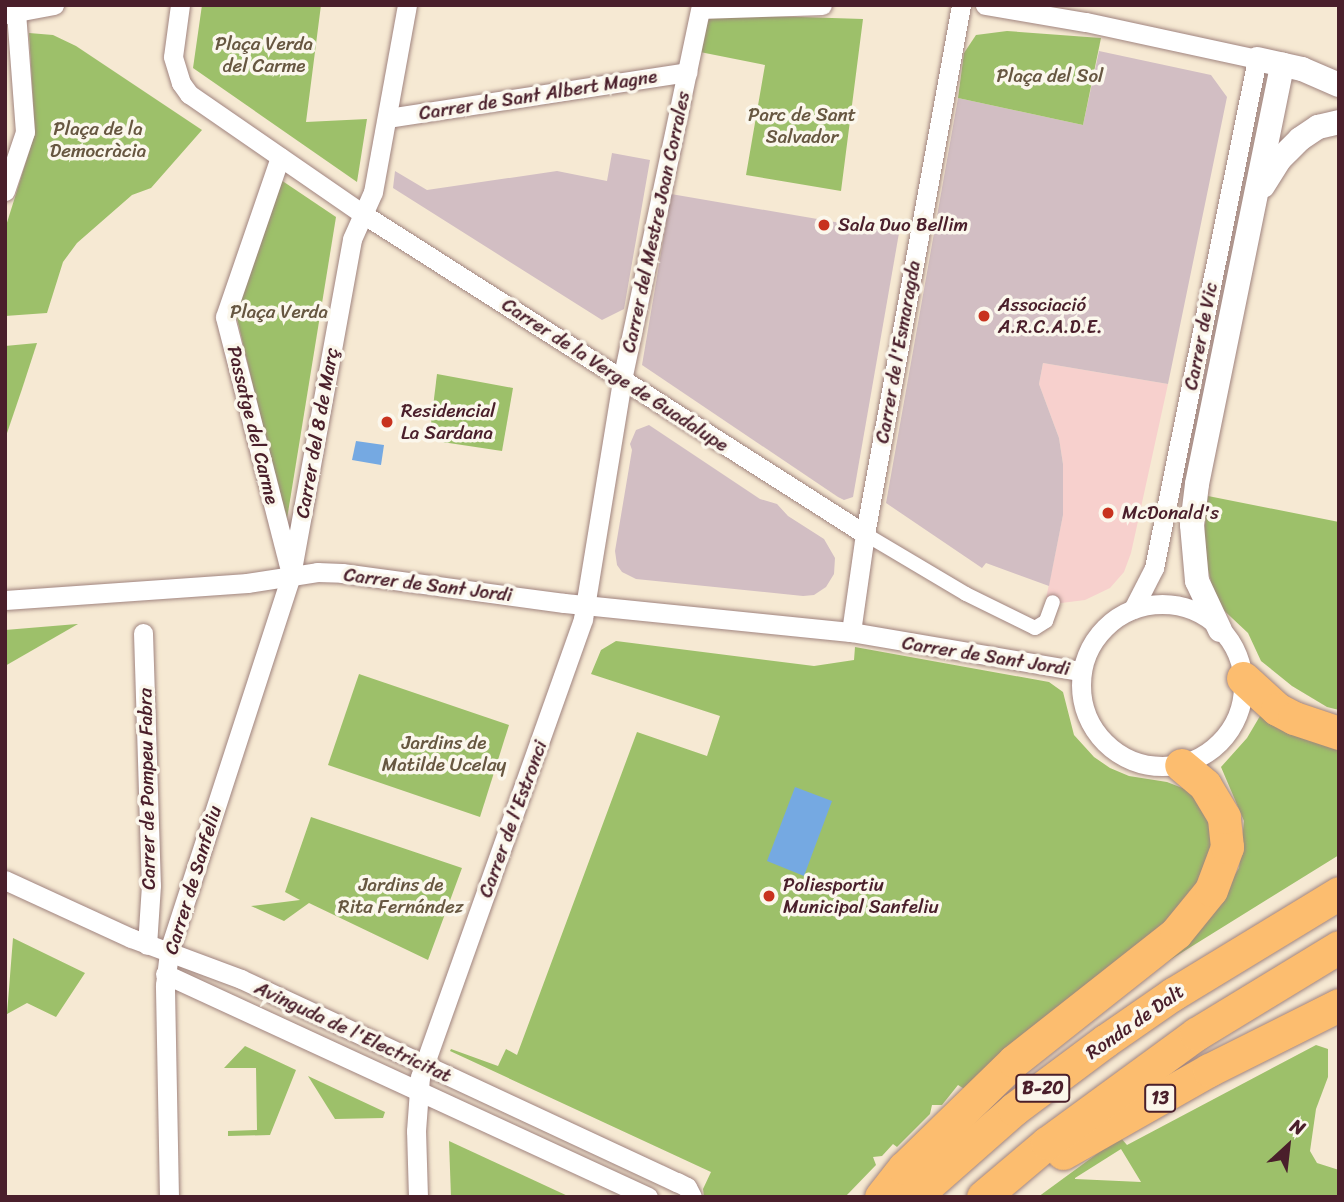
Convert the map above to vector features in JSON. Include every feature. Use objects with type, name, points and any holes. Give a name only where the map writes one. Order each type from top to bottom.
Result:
[{"type":"highway","points":[[1243,678],[1277,709],[1339,733]]},
{"type":"highway","points":[[881,1197],[904,1168],[1014,1061],[1176,933],[1211,890],[1227,847],[1224,817],[1205,785],[1181,765]]},
{"type":"highway","name":"Ronda de Dalt","points":[[914,1197],[1014,1110],[1105,1041],[1173,994],[1339,893]]},
{"type":"highway","name":"B-20","points":[[983,1197],[1047,1143],[1196,1034],[1339,947]]},
{"type":"highway","name":"13","points":[[983,1197],[1209,1070],[1339,1005]]},
{"type":"street","points":[[5,191],[25,132],[11,14],[54,5]]},
{"type":"street","name":"Carrer de la Verge de Guadalupe","points":[[180,5],[173,57],[181,83],[189,94],[363,215],[865,534],[966,594],[1035,628],[1046,621],[1053,603]]},
{"type":"street","name":"Carrer del 8 de Març","points":[[291,575],[352,239],[373,192],[407,5]]},
{"type":"street","points":[[701,7],[822,5]]},
{"type":"street","name":"Carrer de l'Esmaragda","points":[[865,534],[961,5]]},
{"type":"street","points":[[985,5],[1086,13],[1314,73],[1339,85]]},
{"type":"street","name":"Carrer del Mestre Joan Corrales","points":[[586,605],[622,380],[701,7]]},
{"type":"street","name":"Carrer de Vic","points":[[1133,609],[1154,568],[1257,60]]},
{"type":"street","name":"Carrer de Vic","points":[[1220,630],[1197,581],[1192,525],[1282,65]]},
{"type":"street","name":"Carrer de Sant Albert Magne","points":[[388,118],[687,72]]},
{"type":"street","name":"Carrer de Vic","points":[[1254,202],[1280,159],[1300,139],[1318,127],[1339,122]]},
{"type":"street","name":"Passatge del Carme","points":[[280,157],[225,317],[291,575]]},
{"type":"street","points":[[850,632],[865,534]]},
{"type":"street","name":"Carrer de Sant Jordi","points":[[5,600],[233,584],[291,575],[342,573],[586,605],[850,632],[1080,671]]},
{"type":"street","name":"Carrer de Sanfeliu","points":[[169,1197],[165,974],[169,951],[291,575]]},
{"type":"street","points":[[1156,604],[1179,606],[1202,614],[1220,630],[1233,649],[1243,678],[1239,711],[1229,732],[1212,750],[1181,765],[1147,764],[1124,756],[1106,742],[1092,725],[1083,704],[1080,671],[1095,637],[1113,620],[1133,609],[1156,604]]},
{"type":"street","name":"Carrer de l'Estronci","points":[[418,1197],[419,1091],[424,1065],[571,656],[586,605]]},
{"type":"street","name":"Carrer de Pompeu Fabra","points":[[143,634],[151,885],[147,945]]},
{"type":"street","name":"Avinguda de l'Electricitat","points":[[5,880],[147,945],[204,963],[677,1182],[687,1187],[692,1197]]},
{"type":"street","name":"Avinguda de l'Electricitat","points":[[165,974],[648,1197]]},
{"type":"shaded area","points":[[1099,51],[1211,75],[1227,97],[1168,384],[1043,363],[1039,384],[1059,438],[1063,464],[1063,515],[1049,586],[986,563],[982,568],[886,503],[958,98],[1083,125]]},
{"type":"shaded area","points":[[612,153],[650,160],[624,309],[602,320],[393,188],[395,171],[427,190],[557,171],[607,181]]},
{"type":"shaded area","points":[[671,194],[899,233],[853,497],[844,500],[838,497],[642,365]]},
{"type":"shaded area","points":[[1043,363],[1168,384],[1131,553],[1124,572],[1110,588],[1085,600],[1061,603],[1046,599],[1063,515],[1063,464],[1059,438],[1039,384]]},
{"type":"shaded area","points":[[649,425],[760,499],[777,504],[788,516],[824,539],[835,558],[834,574],[826,587],[814,595],[803,596],[636,579],[622,572],[617,565],[615,551],[632,450],[630,444],[636,430]]},
{"type":"green space","name":"Plaça Verda del Carme","points":[[202,5],[321,5],[306,122],[367,119],[357,182],[193,68]]},
{"type":"green space","name":"Parc de Sant Salvador","points":[[707,14],[863,19],[841,191],[746,175],[765,65],[700,52]]},
{"type":"green space","name":"Plaça del Sol","points":[[1007,31],[1101,38],[1083,125],[958,98],[964,53],[976,35]]},
{"type":"green space","name":"Plaça de la Democràcia","points":[[29,33],[53,35],[76,46],[202,130],[151,188],[132,195],[77,243],[63,262],[47,313],[5,316],[5,229],[35,133]]},
{"type":"green space","name":"Plaça Verda","points":[[278,178],[336,217],[286,525],[235,310]]},
{"type":"green space","points":[[37,343],[22,389],[5,439],[5,346]]},
{"type":"green space","points":[[437,374],[513,388],[502,451],[429,440]]},
{"type":"green space","points":[[1208,496],[1339,522],[1339,710],[1327,707],[1292,686],[1261,661],[1248,633],[1216,603],[1204,534]]},
{"type":"green space","points":[[78,624],[5,666],[5,630]]},
{"type":"green space","points":[[616,641],[814,666],[854,660],[855,647],[1049,682],[1063,692],[1074,735],[1094,757],[1129,776],[1167,782],[1185,789],[1199,801],[1215,837],[1189,902],[966,1090],[958,1085],[942,1105],[932,1105],[930,1114],[897,1147],[893,1144],[882,1156],[873,1157],[876,1165],[845,1197],[704,1197],[703,1189],[711,1172],[450,1051],[451,1049],[498,1066],[506,1049],[517,1055],[637,732],[707,756],[720,716],[591,674],[601,650]]},
{"type":"green space","name":"Jardins de Matilde Ucelay","points":[[359,674],[509,725],[480,817],[328,765]]},
{"type":"green space","points":[[1260,716],[1339,734],[1339,855],[1136,981],[1213,911],[1239,868],[1244,821],[1221,767],[1247,738]]},
{"type":"green space","name":"Jardins de Rita Fernández","points":[[311,817],[462,868],[428,960],[309,903],[284,921],[251,906],[300,900],[285,892]]},
{"type":"green space","points":[[13,938],[85,973],[56,1017],[27,1003],[7,1014]]},
{"type":"green space","points":[[1316,1045],[1328,1049],[1328,1077],[1316,1109],[1310,1151],[1317,1163],[1339,1170],[1339,1197],[1038,1197],[1120,1137],[1127,1145]],"holes":[[[1121,1149],[1141,1182],[1075,1179],[1075,1178]]]},
{"type":"green space","points":[[245,1046],[296,1070],[270,1135],[228,1136],[228,1131],[257,1130],[256,1068],[224,1068]]},
{"type":"green space","points":[[308,1076],[385,1112],[383,1118],[335,1119]]},
{"type":"green space","points":[[449,1141],[570,1197],[451,1197]]},
{"type":"water","points":[[356,441],[384,445],[381,465],[352,460]]},
{"type":"water","points":[[795,787],[832,801],[804,876],[767,861]]},
{"type":"place","name":"Sala Duo Bellim","points":[[824,225]]},
{"type":"place","name":"Associació A.R.C.A.D.E.","points":[[984,316]]},
{"type":"place","name":"Residencial La Sardana","points":[[387,422]]},
{"type":"place","name":"McDonald's","points":[[1108,513]]},
{"type":"place","name":"Poliesportiu Municipal Sanfeliu","points":[[769,896]]}]
